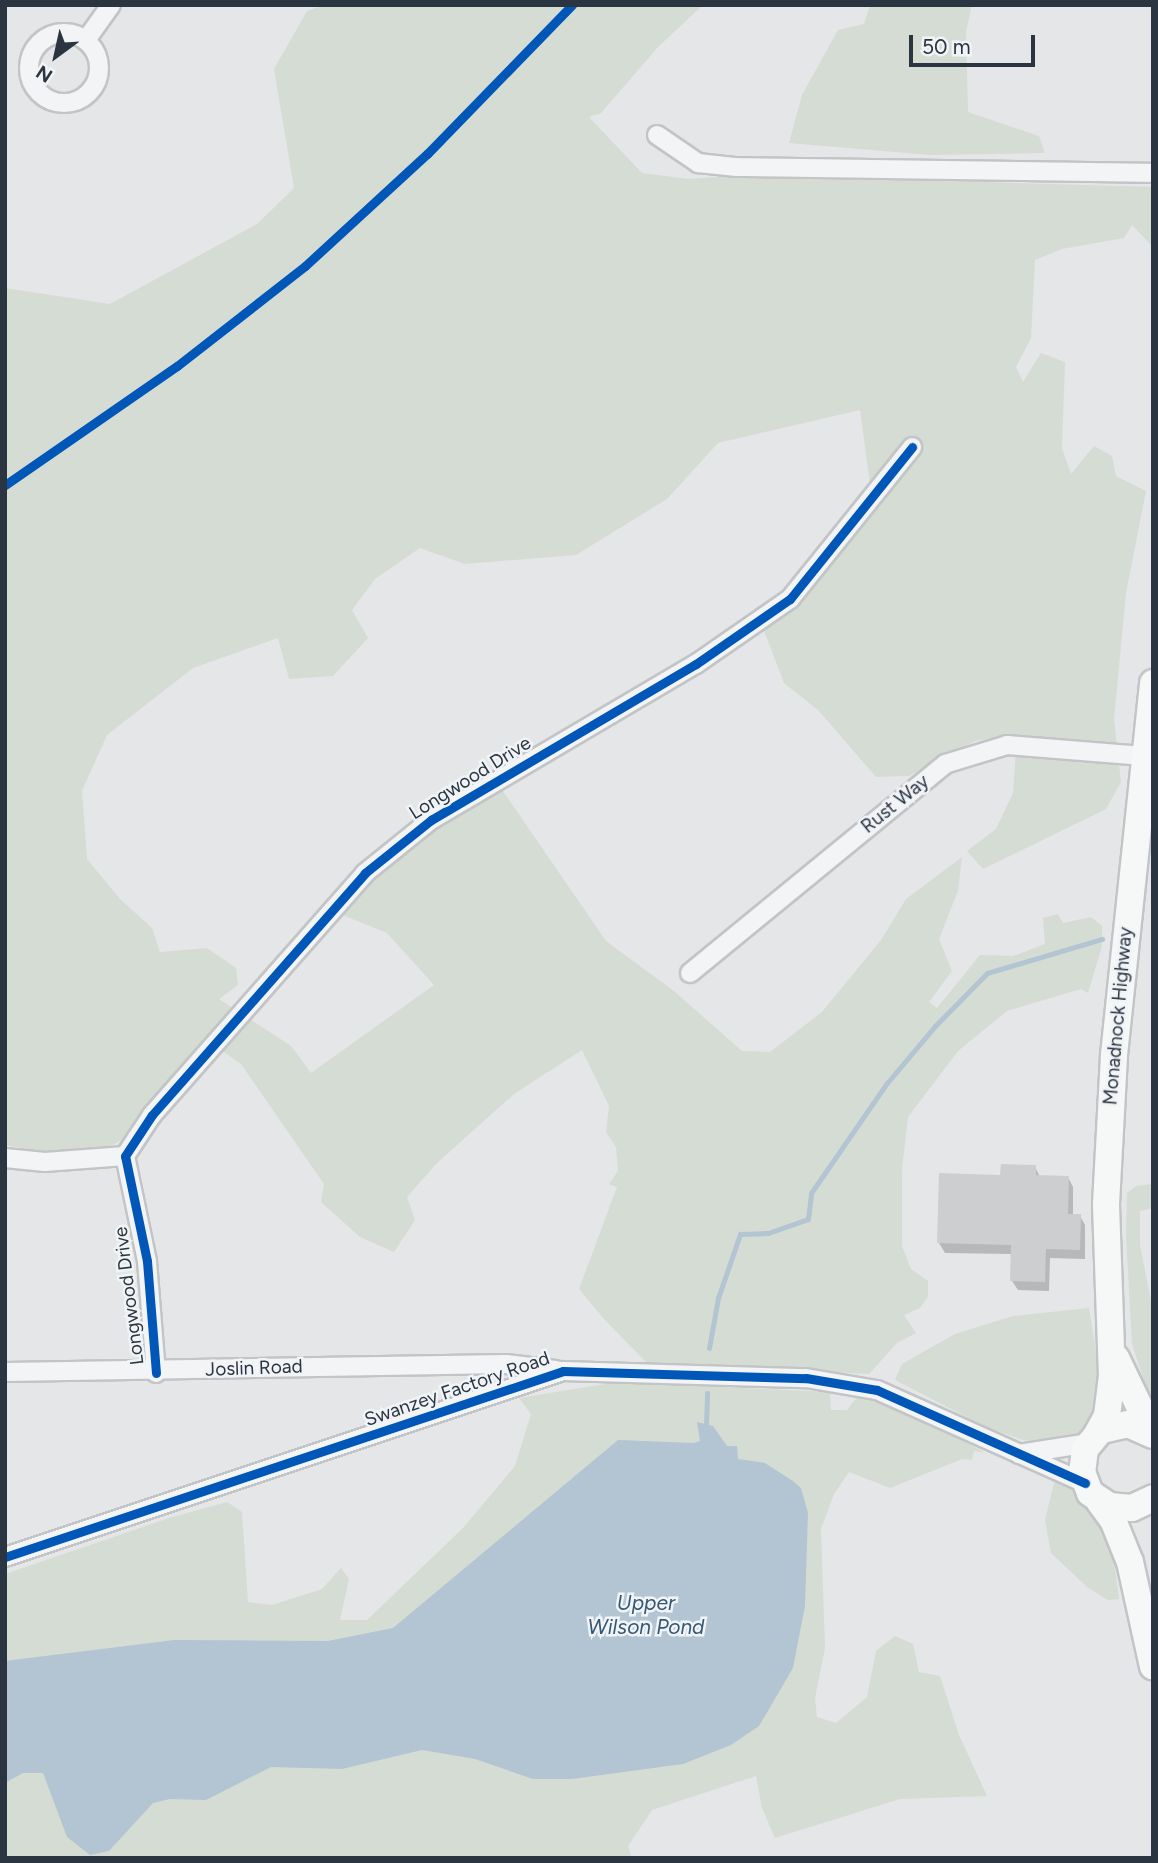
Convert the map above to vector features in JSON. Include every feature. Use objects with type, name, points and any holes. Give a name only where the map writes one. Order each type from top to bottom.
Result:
[{"type":"highway","name":"Monadnock Highway","points":[[1092,1492],[1082,1460],[1107,1416],[1112,1349],[1107,1292],[1107,1152],[1153,683]]},
{"type":"highway","name":"Monadnock Highway","points":[[1112,1349],[1153,1435]]},
{"type":"highway","points":[[1093,1438],[1128,1424],[1153,1435]]},
{"type":"highway","points":[[1092,1492],[1132,1508],[1153,1498]]},
{"type":"highway","points":[[1092,1492],[1113,1520],[1130,1562],[1153,1667]]},
{"type":"highway","points":[[1130,1562],[1139,1520],[1153,1498]]},
{"type":"street","points":[[86,40],[111,5]]},
{"type":"street","points":[[63,32],[86,40],[94,48],[100,70],[91,92],[82,99],[60,103],[39,93],[29,74],[29,61],[41,41],[63,32]]},
{"type":"street","points":[[657,135],[698,163],[737,167],[1153,173]]},
{"type":"street","name":"Longwood Drive","points":[[156,1373],[147,1261],[125,1156],[161,1105],[365,873],[431,820],[696,664],[790,599],[912,447]]},
{"type":"street","name":"Rust Way","points":[[690,973],[945,764],[1007,745],[1144,756]]},
{"type":"street","points":[[5,1158],[46,1162],[125,1156]]},
{"type":"street","points":[[502,1364],[502,1389]]},
{"type":"street","name":"Joslin Road","points":[[5,1372],[156,1373],[254,1367],[502,1364],[562,1371]]},
{"type":"street","name":"Swanzey Factory Road","points":[[5,1557],[409,1425],[502,1389],[562,1371],[806,1378],[877,1390],[1019,1454],[1092,1492]]},
{"type":"street","points":[[1019,1454],[1093,1438]]},
{"type":"shaded area","points":[[325,5],[703,5],[658,47],[601,113],[589,117],[642,173],[689,179],[744,175],[1153,187],[1153,247],[1132,225],[1124,238],[1062,249],[1035,260],[1031,338],[1016,367],[1023,382],[1041,353],[1065,362],[1062,448],[1071,474],[1094,446],[1112,456],[1116,476],[1146,491],[1126,593],[1114,719],[1121,782],[1106,809],[983,869],[967,851],[996,829],[1013,793],[1017,734],[975,741],[909,776],[876,777],[819,711],[784,683],[763,628],[796,606],[874,513],[860,410],[718,443],[667,499],[576,555],[465,564],[420,548],[375,579],[352,610],[368,638],[333,676],[289,679],[278,638],[193,668],[107,735],[82,791],[87,859],[120,899],[152,928],[160,952],[207,948],[236,968],[238,985],[219,999],[291,1046],[311,1073],[434,985],[387,933],[340,914],[404,851],[500,787],[606,941],[674,991],[742,1051],[770,1052],[822,1012],[881,940],[906,899],[962,857],[958,891],[939,939],[952,971],[929,1002],[937,1008],[980,955],[1013,956],[1045,944],[1043,918],[1058,914],[1063,923],[1091,917],[1102,926],[1102,946],[1088,993],[1081,989],[1007,1011],[958,1051],[908,1117],[902,1170],[902,1246],[911,1269],[928,1281],[928,1296],[920,1308],[904,1315],[916,1333],[897,1343],[869,1374],[647,1363],[604,1319],[579,1289],[617,1187],[609,1184],[618,1171],[616,1147],[606,1132],[609,1106],[582,1050],[514,1094],[436,1164],[407,1197],[415,1220],[394,1252],[360,1237],[321,1202],[324,1184],[241,1064],[208,1041],[146,1107],[136,1132],[105,1149],[50,1154],[5,1145],[5,288],[110,304],[257,224],[294,188],[274,69],[307,11]]},
{"type":"shaded area","points":[[870,5],[972,5],[966,32],[968,112],[1039,136],[1045,153],[930,155],[789,143],[802,95],[838,30],[864,24]]},
{"type":"shaded area","points":[[1153,1184],[1153,1208],[1140,1211],[1140,1245],[1153,1311],[1153,1408],[1132,1344],[1126,1236],[1127,1193],[1136,1186]]},
{"type":"shaded area","points":[[1089,1308],[1103,1396],[1085,1435],[1047,1443],[1023,1440],[986,1427],[895,1380],[902,1364],[955,1334],[1013,1316]]},
{"type":"shaded area","points":[[618,1382],[830,1392],[831,1410],[847,1410],[857,1397],[881,1402],[920,1416],[985,1453],[974,1451],[972,1460],[962,1459],[890,1488],[849,1472],[834,1494],[821,1529],[825,1648],[815,1698],[817,1717],[836,1723],[867,1697],[876,1651],[895,1636],[913,1644],[919,1672],[940,1676],[959,1735],[987,1796],[900,1799],[775,1838],[762,1808],[756,1776],[652,1810],[628,1846],[632,1858],[5,1858],[5,1574],[169,1518],[227,1502],[242,1512],[248,1602],[272,1605],[322,1589],[341,1568],[349,1579],[340,1620],[367,1620],[463,1528],[515,1466],[531,1414],[519,1398]]},
{"type":"shaded area","points":[[1061,1479],[1098,1513],[1112,1545],[1119,1599],[1108,1600],[1087,1587],[1051,1553],[1045,1520],[1054,1483]]},
{"type":"water","name":"Upper Wilson Pond","points":[[697,1422],[713,1426],[727,1446],[737,1446],[738,1459],[765,1463],[793,1481],[801,1488],[808,1513],[805,1606],[793,1668],[759,1726],[731,1745],[683,1764],[572,1779],[533,1779],[475,1759],[422,1750],[342,1769],[271,1767],[206,1800],[170,1799],[153,1803],[109,1851],[90,1855],[67,1837],[43,1773],[23,1773],[5,1783],[5,1661],[174,1640],[328,1641],[393,1628],[618,1440],[694,1443],[700,1441]]},
{"type":"building","points":[[1001,1164],[1036,1165],[1036,1175],[1069,1176],[1068,1214],[1081,1214],[1080,1250],[1046,1249],[1045,1282],[1010,1281],[1011,1245],[937,1243],[939,1173],[1000,1175]]},
{"type":"waterway","points":[[709,1348],[718,1298],[740,1234],[768,1233],[808,1219],[811,1193],[887,1083],[935,1026],[987,973],[1102,939]]},
{"type":"waterway","points":[[706,1425],[707,1393]]},
{"type":"cycle path","points":[[5,485],[177,366],[305,266],[427,154],[572,5]]},
{"type":"cycle path","points":[[156,1373],[147,1261],[125,1156],[152,1115],[365,873],[431,820],[696,664],[790,599],[912,447]]},
{"type":"cycle path","points":[[5,1557],[563,1371],[806,1378],[877,1390],[1085,1483]]}]
